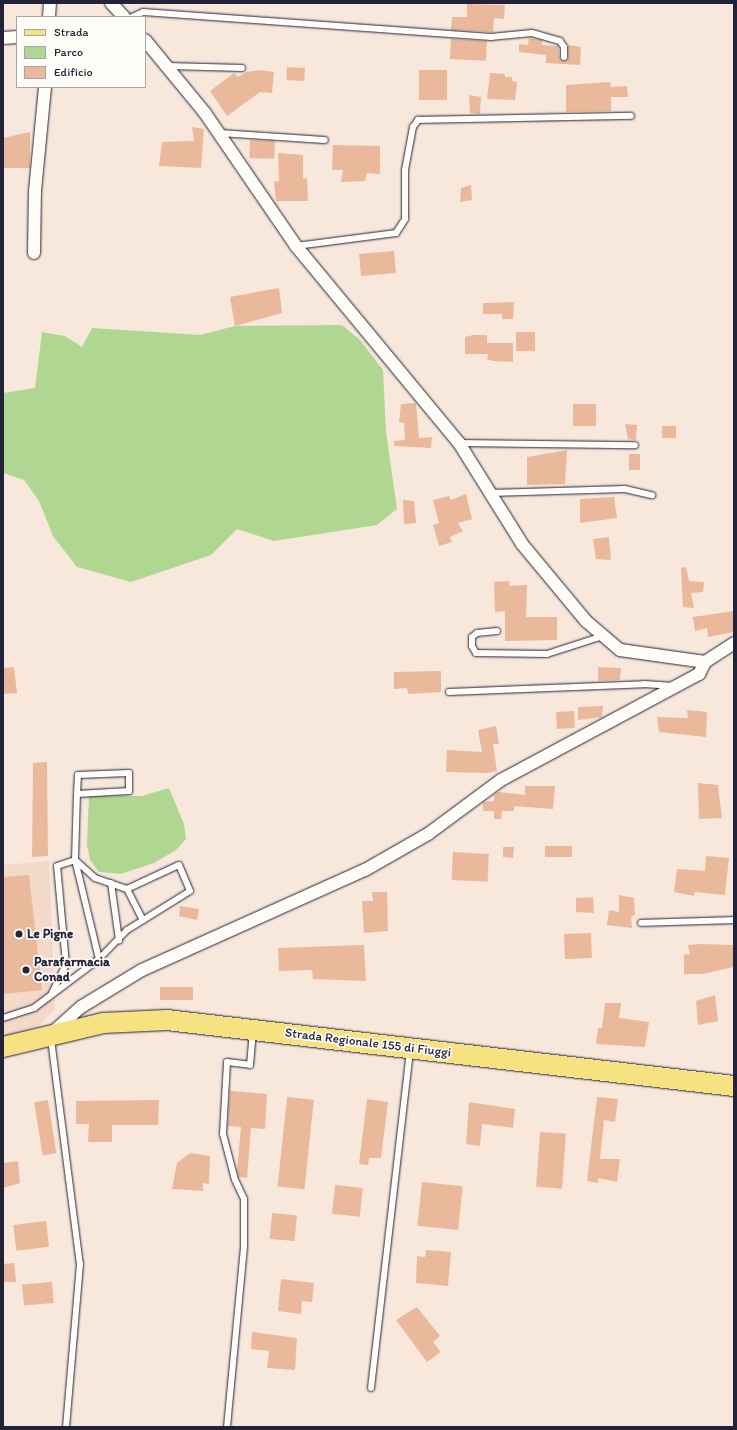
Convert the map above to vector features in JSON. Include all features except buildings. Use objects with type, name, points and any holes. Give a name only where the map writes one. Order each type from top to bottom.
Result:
[{"type":"main road","name":"Strada Regionale 155 di Fiuggi","points":[[3,1047],[52,1033],[103,1023],[167,1020],[734,1086]]},
{"type":"street","points":[[49,16],[50,3]]},
{"type":"street","points":[[111,3],[123,16]]},
{"type":"street","points":[[3,38],[16,37]]},
{"type":"street","points":[[146,41],[168,66],[219,133],[296,246],[459,443],[522,544],[586,621],[620,650],[704,662]]},
{"type":"street","points":[[34,252],[35,192],[45,88]]},
{"type":"street","points":[[52,1033],[81,1007],[142,970],[365,870],[428,834],[501,780],[699,674],[704,662],[734,643]]},
{"type":"street","points":[[721,652],[734,655]]},
{"type":"lane","points":[[134,16],[143,12],[491,37],[532,33],[560,41],[564,47],[564,57]]},
{"type":"lane","points":[[168,66],[242,68]]},
{"type":"lane","points":[[296,246],[396,233],[405,219],[405,170],[413,127],[418,120],[631,116]]},
{"type":"lane","points":[[219,133],[325,140]]},
{"type":"lane","points":[[459,443],[635,445]]},
{"type":"lane","points":[[490,493],[625,489],[652,495]]},
{"type":"lane","points":[[497,631],[477,633],[472,637],[472,646],[476,653],[482,656],[547,654],[603,636]]},
{"type":"lane","points":[[449,692],[644,684],[678,686]]},
{"type":"lane","points":[[77,794],[129,791],[129,773],[78,775],[77,794],[75,860],[99,959]]},
{"type":"lane","points":[[75,860],[95,878],[127,889],[142,920]]},
{"type":"lane","points":[[49,997],[62,978],[66,964],[57,866],[75,860]]},
{"type":"lane","points":[[3,1018],[34,1008],[99,959],[127,930],[190,891],[179,865],[127,889]]},
{"type":"lane","points":[[111,883],[119,940]]},
{"type":"lane","points":[[641,923],[734,920]]},
{"type":"lane","points":[[227,1427],[244,1246],[244,1207],[223,1134],[227,1062],[250,1065],[253,1030]]},
{"type":"lane","points":[[52,1033],[64,1151],[80,1264],[66,1427]]},
{"type":"lane","points":[[371,1388],[411,1048]]},
{"type":"shaded area","points":[[49,861],[55,1009],[37,1027],[3,1037],[3,865]]},
{"type":"green space","points":[[342,325],[360,340],[383,370],[386,432],[397,509],[377,525],[274,541],[237,529],[211,555],[131,582],[77,567],[53,536],[39,501],[24,480],[3,473],[3,393],[35,388],[42,332],[65,336],[82,347],[92,328],[200,335],[235,326]]},
{"type":"green space","points":[[169,788],[184,824],[186,839],[176,850],[154,863],[121,874],[99,872],[90,860],[87,845],[89,795],[142,796]]},
{"type":"place","name":"Le Pigne","points":[[19,934]]},
{"type":"place","name":"Parafarmacia Conad","points":[[26,970]]}]
